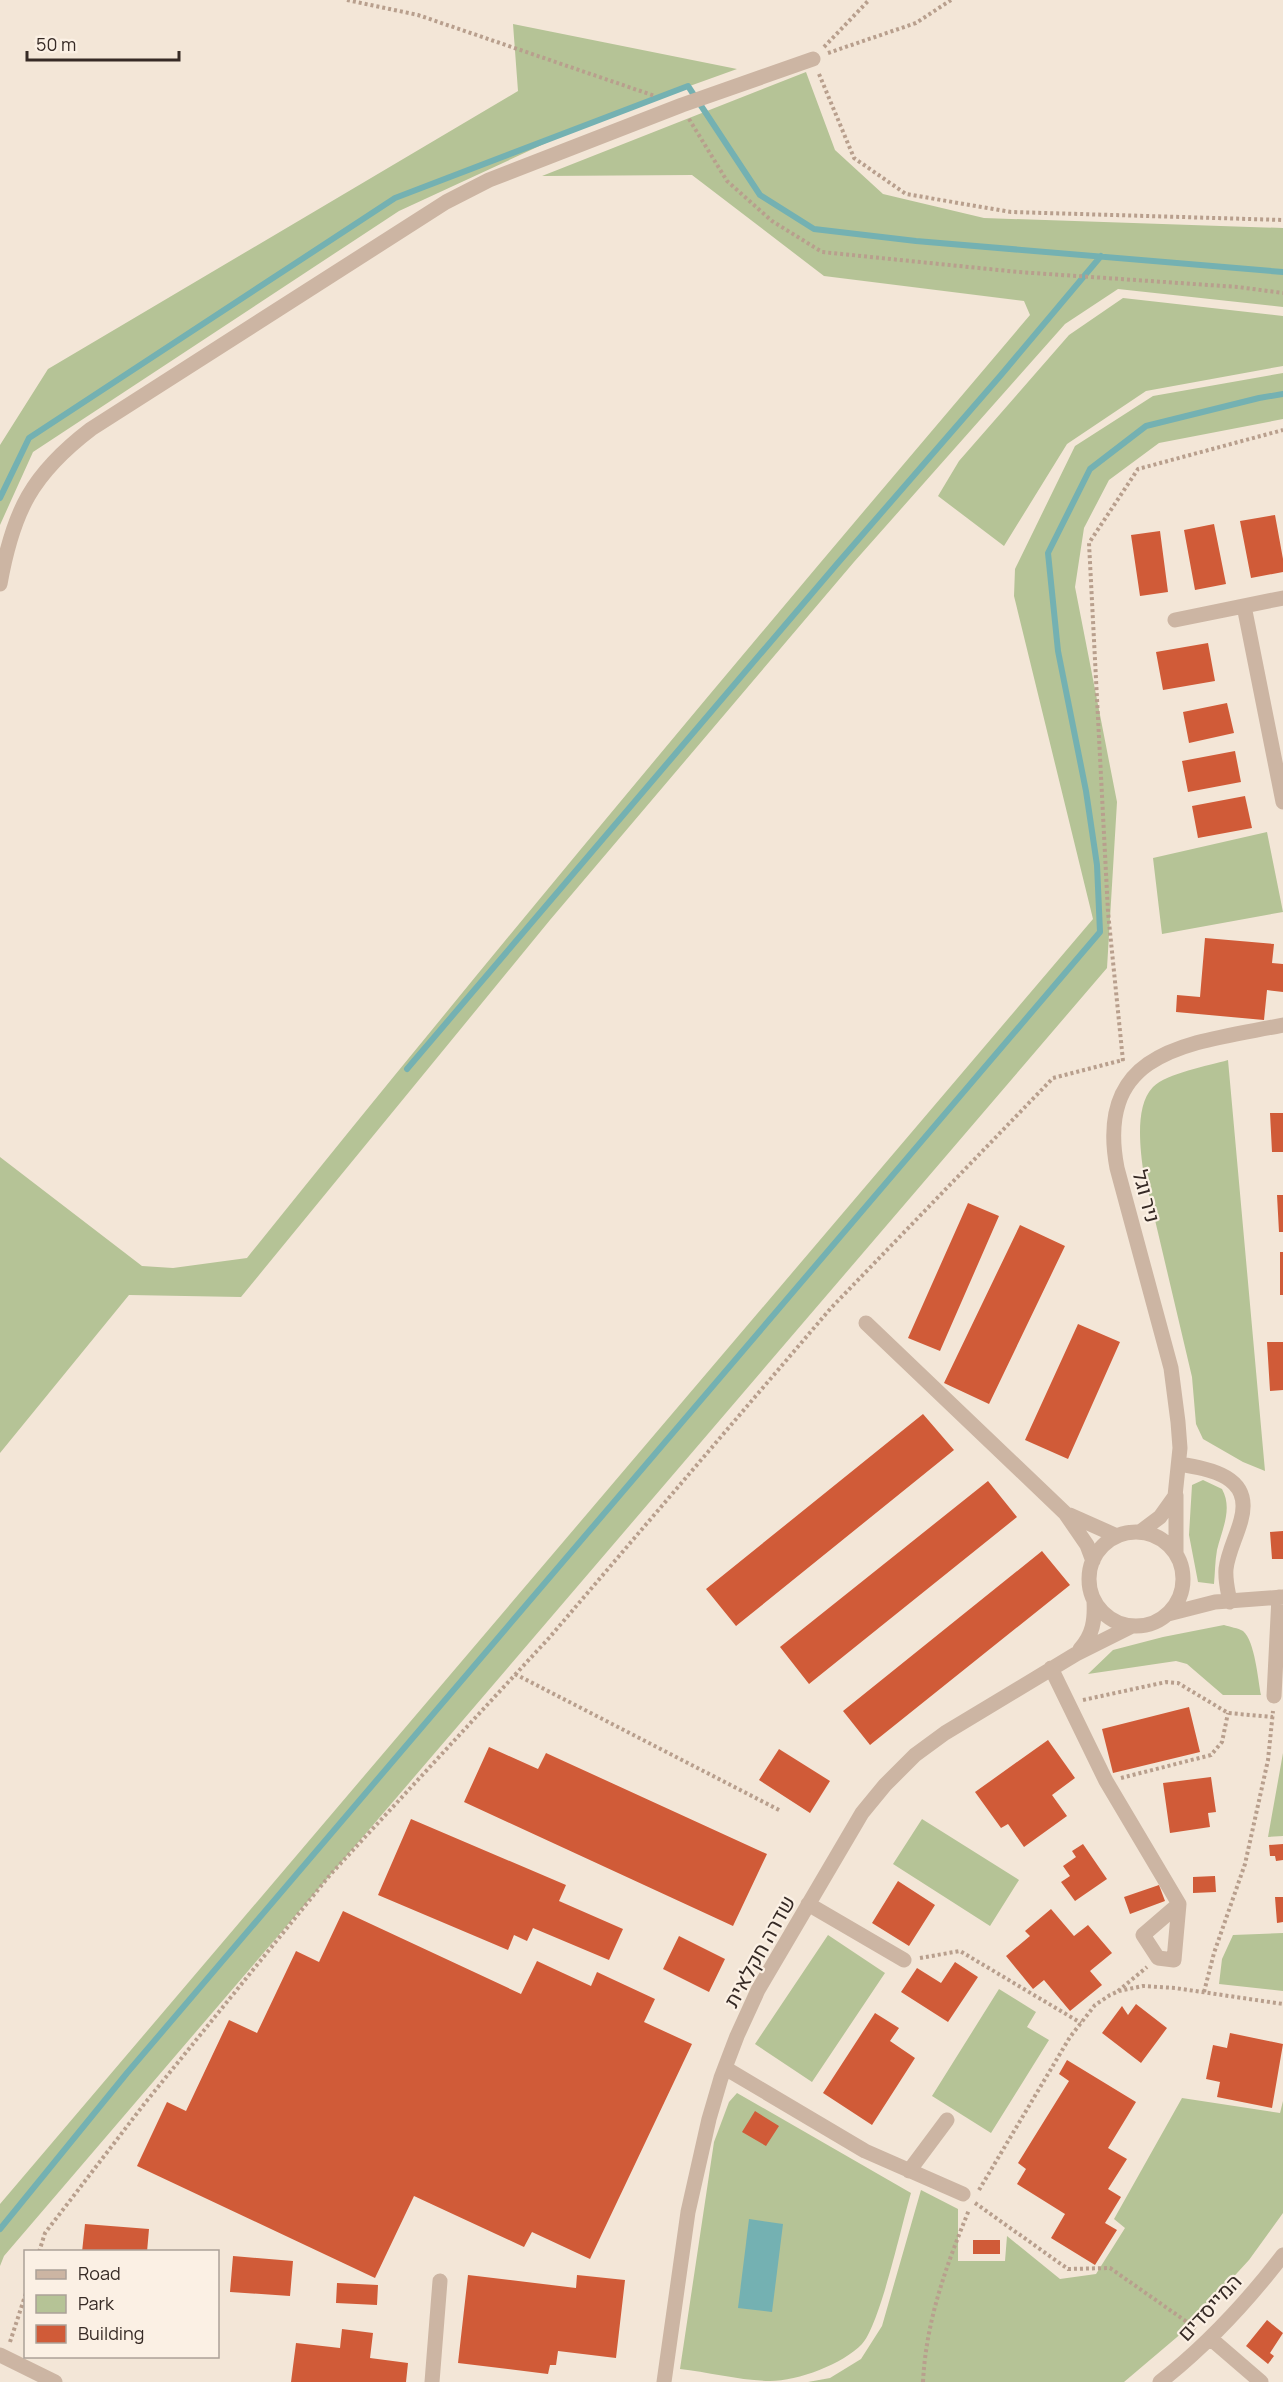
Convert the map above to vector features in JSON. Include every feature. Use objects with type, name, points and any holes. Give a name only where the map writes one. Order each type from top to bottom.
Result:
[{"type":"street","points":[[0,584],[15,522],[28,496],[43,471],[67,447],[91,429],[446,202],[489,180],[682,105],[813,58]]},
{"type":"street","points":[[1175,620],[1283,598]]},
{"type":"street","points":[[1244,606],[1283,802]]},
{"type":"street","name":"ניר וגל","points":[[1140,1532],[1152,1525],[1169,1507],[1175,1496],[1179,1464],[1179,1422],[1171,1368],[1113,1143],[1116,1108],[1135,1075],[1148,1064],[1187,1044],[1283,1025]]},
{"type":"street","points":[[866,1323],[1065,1513],[1087,1545],[1093,1561]]},
{"type":"street","points":[[1179,1464],[1213,1470],[1226,1475],[1242,1497],[1244,1510],[1226,1569],[1223,1602]]},
{"type":"street","name":"ניר וגל","points":[[1176,1486],[1176,1552]]},
{"type":"street","points":[[1065,1513],[1117,1536]]},
{"type":"street","points":[[1223,1602],[1199,1597],[1190,1590],[1176,1552],[1162,1539],[1148,1533],[1117,1536],[1104,1544],[1090,1570],[1089,1586],[1094,1601],[1104,1613],[1117,1622],[1132,1626],[1148,1625],[1167,1615],[1223,1602],[1281,1597],[1274,1696]]},
{"type":"street","points":[[1167,1615],[1182,1594],[1184,1578]]},
{"type":"street","name":"שדרה חקלאית","points":[[1076,1653],[1088,1641],[1094,1626],[1094,1601]]},
{"type":"street","name":"שדרה חקלאית","points":[[664,2382],[688,2212],[709,2119],[725,2068],[758,1990],[862,1814],[885,1785],[915,1755],[945,1733],[1076,1653],[1132,1626]]},
{"type":"street","points":[[1052,1668],[1106,1782],[1179,1904],[1174,1960],[1158,1958],[1143,1935],[1179,1904]]},
{"type":"street","points":[[808,1904],[903,1960]]},
{"type":"street","points":[[725,2068],[865,2151],[968,2198]]},
{"type":"street","points":[[909,2170],[947,2120]]},
{"type":"street","name":"המייסדים","points":[[1161,2382],[1190,2359],[1239,2308],[1283,2254]]},
{"type":"street","points":[[432,2382],[440,2281]]},
{"type":"street","points":[[1210,2338],[1261,2382]]},
{"type":"street","points":[[2,2356],[55,2382]]},
{"type":"path","points":[[347,0],[418,15],[682,105],[727,181],[772,221],[822,252],[1018,272],[1238,287],[1283,293]]},
{"type":"path","points":[[813,58],[869,0]]},
{"type":"path","points":[[813,58],[916,23],[951,0]]},
{"type":"path","points":[[813,58],[854,158],[906,194],[1011,212],[1283,220]]},
{"type":"path","points":[[1135,1075],[1123,1060],[1108,912],[1089,543],[1138,469],[1283,430]]},
{"type":"path","points":[[40,2250],[45,2233],[145,2103],[330,1875],[557,1629],[831,1308],[1053,1078],[1123,1060]]},
{"type":"path","points":[[515,1674],[781,1811]]},
{"type":"path","points":[[1067,1703],[1166,1682],[1178,1683],[1228,1713],[1273,1717]]},
{"type":"path","points":[[1204,1992],[1214,1953],[1245,1864],[1268,1760],[1274,1696]]},
{"type":"path","points":[[1106,1782],[1211,1755],[1222,1742],[1228,1713]]},
{"type":"path","points":[[903,1960],[960,1950],[1081,2023]]},
{"type":"path","points":[[979,2191],[1070,2037],[1095,2005],[1115,1993],[1158,1958]]},
{"type":"path","points":[[1115,1993],[1143,1986],[1204,1992],[1283,2004]]},
{"type":"path","points":[[923,2382],[925,2348],[936,2296],[968,2198],[1068,2269],[1110,2268],[1210,2338]]},
{"type":"path","points":[[2,2356],[24,2298]]},
{"type":"green space","points":[[513,24],[737,69],[598,119],[399,211],[33,452],[0,525],[0,445],[48,369],[518,91]]},
{"type":"green space","points":[[806,72],[835,150],[883,194],[984,218],[1283,228],[1283,307],[1118,289],[1065,324],[854,562],[550,920],[241,1297],[129,1295],[0,1453],[0,1157],[142,1266],[173,1268],[247,1258],[635,784],[1030,315],[1024,301],[824,276],[692,175],[542,176]]},
{"type":"green space","points":[[1123,298],[1283,316],[1283,366],[1146,391],[1067,444],[1004,546],[938,496],[959,461],[1069,335]]},
{"type":"green space","points":[[1283,373],[1283,419],[1159,443],[1109,480],[1084,528],[1075,587],[1117,802],[1107,968],[4,2256],[0,2266],[0,2204],[1093,919],[1014,596],[1015,569],[1075,446],[1153,396]]},
{"type":"green space","points":[[1267,832],[1283,912],[1162,934],[1153,858]]},
{"type":"green space","points":[[1228,1060],[1265,1471],[1243,1462],[1203,1439],[1196,1424],[1192,1377],[1143,1169],[1141,1149],[1140,1127],[1143,1104],[1153,1087],[1178,1074]]},
{"type":"green space","points":[[1203,1480],[1222,1489],[1227,1504],[1216,1554],[1214,1584],[1198,1582],[1189,1535],[1192,1485]]},
{"type":"green space","points":[[1224,1625],[1241,1630],[1247,1636],[1253,1652],[1261,1695],[1223,1695],[1187,1664],[1176,1661],[1088,1674],[1113,1650]]},
{"type":"green space","points":[[1283,1753],[1283,1836],[1268,1837]]},
{"type":"green space","points":[[922,1819],[1019,1880],[990,1926],[893,1864]]},
{"type":"green space","points":[[1283,1933],[1283,1991],[1219,1984],[1222,1959],[1233,1935]]},
{"type":"green space","points":[[828,1935],[885,1973],[812,2082],[755,2044]]},
{"type":"green space","points":[[999,1989],[1036,2012],[1027,2027],[1049,2040],[991,2133],[932,2096]]},
{"type":"green space","points":[[737,2093],[911,2193],[890,2273],[869,2333],[862,2344],[844,2358],[819,2370],[794,2378],[770,2381],[749,2380],[680,2369],[714,2142],[729,2102]]},
{"type":"green space","points":[[1182,2098],[1280,2113],[1283,2101],[1283,2213],[1249,2260],[1183,2332],[1124,2382],[808,2382],[830,2378],[861,2359],[882,2326],[921,2190],[958,2209],[958,2261],[1005,2261],[1007,2236],[1060,2279],[1096,2274],[1125,2228],[1114,2219]]},
{"type":"water","points":[[749,2219],[783,2224],[772,2312],[738,2308]]},
{"type":"building","points":[[1275,515],[1283,559],[1283,572],[1251,578],[1240,521]]},
{"type":"building","points":[[1214,524],[1226,584],[1195,590],[1184,530]]},
{"type":"building","points":[[1160,531],[1168,592],[1140,596],[1131,535]]},
{"type":"building","points":[[1208,643],[1215,681],[1163,690],[1156,652]]},
{"type":"building","points":[[1227,703],[1234,733],[1189,743],[1183,712]]},
{"type":"building","points":[[1235,751],[1241,782],[1188,792],[1182,761]]},
{"type":"building","points":[[1245,796],[1252,828],[1198,838],[1192,806]]},
{"type":"building","points":[[1205,938],[1274,944],[1272,963],[1283,964],[1283,992],[1267,990],[1264,1020],[1176,1012],[1177,995],[1200,997]]},
{"type":"building","points":[[1270,1113],[1283,1113],[1283,1152],[1272,1152]]},
{"type":"building","points":[[1277,1195],[1283,1195],[1283,1232],[1279,1232]]},
{"type":"building","points":[[968,1203],[999,1216],[940,1351],[908,1338]]},
{"type":"building","points":[[1020,1225],[1065,1246],[989,1404],[944,1383]]},
{"type":"building","points":[[1280,1252],[1283,1252],[1283,1295],[1280,1295]]},
{"type":"building","points":[[1078,1324],[1120,1342],[1068,1459],[1025,1440]]},
{"type":"building","points":[[1267,1342],[1283,1342],[1283,1390],[1270,1391]]},
{"type":"building","points":[[923,1414],[954,1450],[736,1626],[706,1589]]},
{"type":"building","points":[[988,1481],[1017,1517],[809,1684],[780,1647]]},
{"type":"building","points":[[1283,1531],[1283,1559],[1272,1559],[1270,1532]]},
{"type":"building","points":[[1042,1551],[1070,1585],[870,1745],[843,1711]]},
{"type":"building","points":[[1189,1707],[1200,1752],[1113,1773],[1102,1729]]},
{"type":"building","points":[[1048,1740],[1075,1778],[1052,1795],[1067,1816],[1024,1847],[1008,1824],[1001,1828],[975,1792]]},
{"type":"building","points":[[489,1747],[538,1769],[546,1753],[767,1854],[733,1926],[464,1802]]},
{"type":"building","points":[[779,1749],[830,1781],[810,1813],[759,1780]]},
{"type":"building","points":[[1211,1777],[1216,1812],[1208,1813],[1210,1827],[1170,1833],[1163,1783]]},
{"type":"building","points":[[411,1819],[566,1885],[559,1901],[623,1929],[609,1960],[533,1928],[527,1941],[514,1935],[508,1950],[378,1895]]},
{"type":"building","points":[[1083,1844],[1107,1879],[1075,1901],[1061,1882],[1070,1876],[1063,1866],[1076,1857],[1072,1851]]},
{"type":"building","points":[[1283,1844],[1283,1860],[1276,1861],[1275,1856],[1270,1856],[1269,1845]]},
{"type":"building","points":[[1215,1876],[1216,1892],[1193,1893],[1193,1877]]},
{"type":"building","points":[[898,1881],[935,1905],[909,1946],[872,1923]]},
{"type":"building","points":[[1159,1885],[1165,1901],[1130,1914],[1124,1897]]},
{"type":"building","points":[[1275,1897],[1283,1897],[1283,1922],[1277,1923]]},
{"type":"building","points":[[1051,1909],[1074,1936],[1088,1925],[1112,1953],[1090,1971],[1102,1985],[1070,2011],[1044,1980],[1033,1989],[1006,1956],[1030,1936],[1025,1931]]},
{"type":"building","points":[[343,1911],[521,1994],[537,1961],[591,1986],[597,1972],[655,1999],[644,2022],[692,2044],[590,2259],[532,2232],[524,2247],[414,2196],[375,2278],[137,2166],[167,2102],[186,2111],[229,2020],[257,2033],[296,1951],[319,1962]]},
{"type":"building","points":[[679,1936],[725,1959],[709,1992],[663,1969]]},
{"type":"building","points":[[955,1962],[978,1977],[948,2022],[901,1992],[917,1968],[941,1983]]},
{"type":"building","points":[[1136,2004],[1167,2028],[1141,2063],[1102,2033],[1122,2006],[1128,2015]]},
{"type":"building","points":[[875,2013],[899,2028],[890,2041],[915,2058],[872,2125],[823,2093]]},
{"type":"building","points":[[1230,2033],[1283,2044],[1272,2108],[1217,2097],[1220,2082],[1206,2079],[1213,2045],[1227,2048]]},
{"type":"building","points":[[1067,2060],[1136,2102],[1108,2148],[1127,2159],[1108,2189],[1121,2197],[1105,2223],[1117,2230],[1095,2265],[1051,2238],[1065,2214],[1017,2184],[1026,2169],[1018,2163],[1069,2081],[1059,2074]]},
{"type":"building","points":[[755,2111],[779,2126],[766,2146],[742,2132]]},
{"type":"building","points":[[85,2224],[149,2229],[147,2250],[82,2250]]},
{"type":"building","points":[[973,2240],[1000,2240],[1000,2254],[973,2254]]},
{"type":"building","points":[[233,2256],[293,2261],[290,2296],[230,2292]]},
{"type":"building","points":[[468,2275],[576,2288],[577,2275],[625,2280],[616,2358],[558,2351],[556,2365],[550,2365],[548,2374],[458,2363]]},
{"type":"building","points":[[337,2283],[378,2285],[377,2305],[336,2303]]},
{"type":"building","points":[[1267,2320],[1283,2333],[1270,2353],[1274,2356],[1268,2364],[1246,2346]]},
{"type":"building","points":[[342,2329],[373,2333],[370,2358],[408,2363],[406,2382],[291,2382],[296,2343],[340,2348]]},
{"type":"waterway","points":[[0,498],[29,438],[395,198],[688,86],[760,195],[814,229],[916,241],[1283,272]]},
{"type":"waterway","points":[[407,1069],[1101,256]]},
{"type":"waterway","points":[[0,2229],[127,2073],[1100,932],[1097,865],[1086,791],[1058,651],[1048,553],[1090,469],[1146,426],[1283,394]]}]
